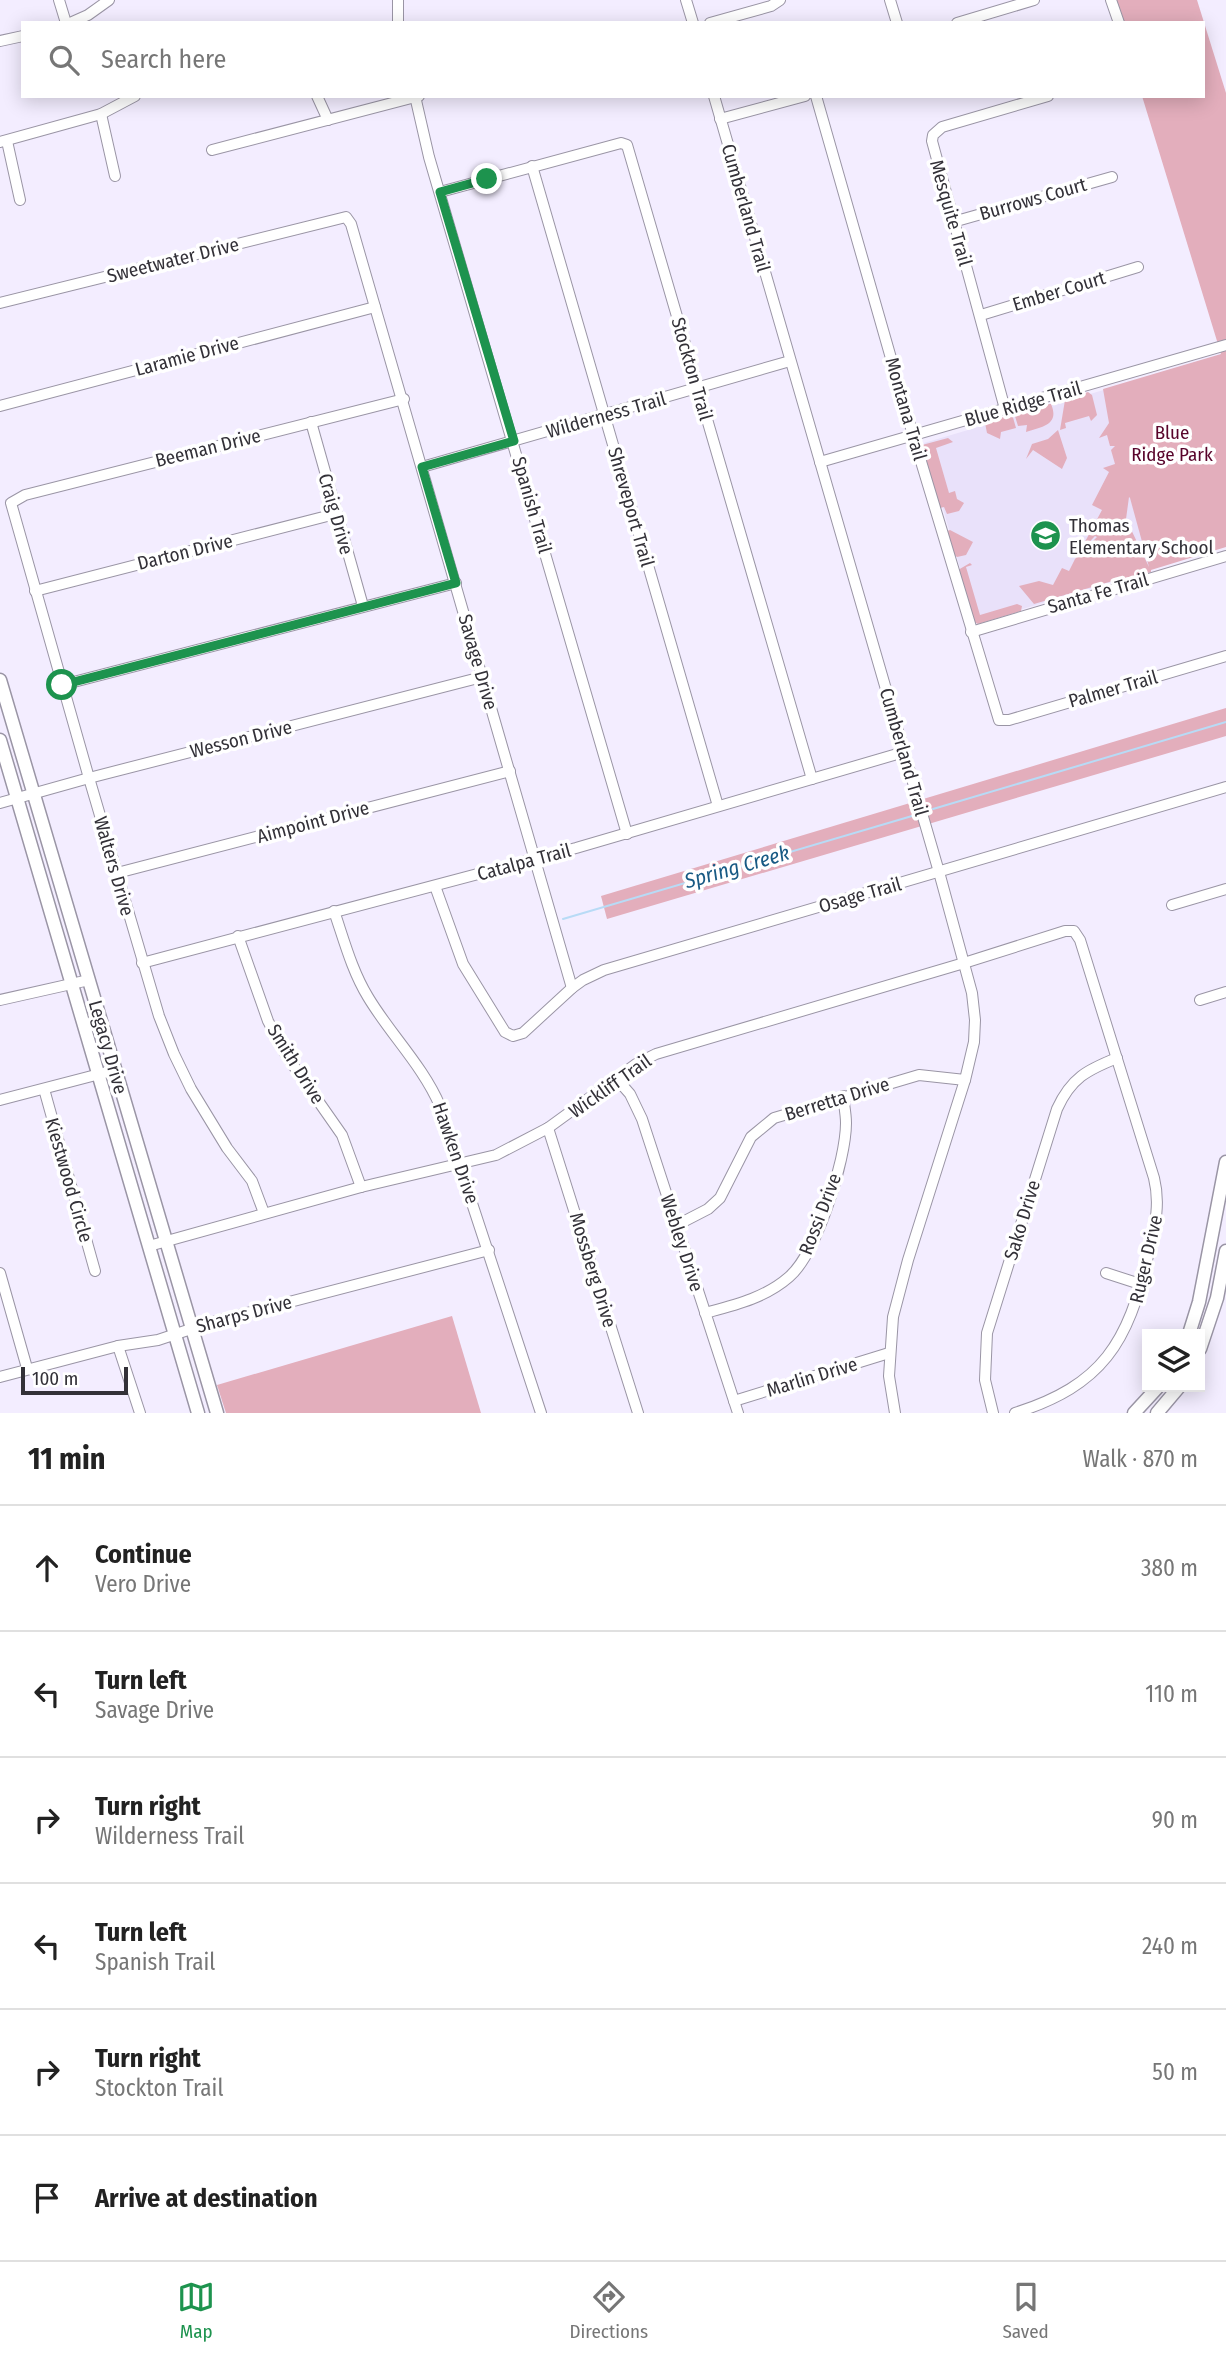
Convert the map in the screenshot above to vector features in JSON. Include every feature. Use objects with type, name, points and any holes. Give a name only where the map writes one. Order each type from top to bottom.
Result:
[{"type":"main road","name":"Legacy Drive","points":[[0,680],[217,1413]]},
{"type":"main road","name":"Legacy Drive","points":[[0,740],[198,1413]]},
{"type":"main road","points":[[1191,1329],[1199,1302],[1226,1162]]},
{"type":"main road","points":[[1205,1334],[1217,1298],[1226,1251]]},
{"type":"main road","points":[[1135,1413],[1154,1392]]},
{"type":"main road","points":[[1157,1413],[1174,1392]]},
{"type":"street","points":[[59,0],[67,21]]},
{"type":"street","points":[[73,21],[88,15],[109,0]]},
{"type":"street","points":[[398,0],[398,21]]},
{"type":"street","points":[[686,0],[692,21]]},
{"type":"street","points":[[717,21],[771,6],[780,0]]},
{"type":"street","points":[[890,0],[896,21]]},
{"type":"street","points":[[964,21],[1034,0]]},
{"type":"street","points":[[1111,0],[1118,21]]},
{"type":"street","points":[[0,41],[21,36]]},
{"type":"street","points":[[20,200],[4,141],[101,114],[131,98]]},
{"type":"street","points":[[318,98],[328,120]]},
{"type":"street","points":[[212,150],[413,98]]},
{"type":"street","name":"Spanish Trail","points":[[417,98],[429,157],[627,834]]},
{"type":"street","name":"Cumberland Trail","points":[[715,98],[972,993],[975,1020],[972,1051],[965,1080],[893,1317],[889,1376],[895,1413]]},
{"type":"street","points":[[720,119],[798,98]]},
{"type":"street","name":"Montana Trail","points":[[817,98],[913,435],[999,720]]},
{"type":"street","name":"Mesquite Trail","points":[[1005,409],[981,315],[932,147],[933,135],[942,127],[959,121],[1041,98]]},
{"type":"street","points":[[101,114],[115,176]]},
{"type":"street","name":"Stockton Trail","points":[[440,192],[621,143],[626,145],[812,779]]},
{"type":"street","name":"Shreveport Trail","points":[[533,166],[718,806]]},
{"type":"street","name":"Burrows Court","points":[[953,222],[1112,177]]},
{"type":"street","name":"Sweetwater Drive","points":[[0,303],[346,217]]},
{"type":"street","name":"Savage Drive","points":[[346,217],[351,224],[404,399],[572,988]]},
{"type":"street","name":"Ember Court","points":[[981,315],[1138,267]]},
{"type":"street","name":"Laramie Drive","points":[[0,406],[375,307]]},
{"type":"street","name":"Blue Ridge Trail","points":[[820,462],[1226,345]]},
{"type":"street","name":"Wilderness Trail","points":[[422,467],[790,361]]},
{"type":"street","name":"Beeman Drive","points":[[13,500],[404,399]]},
{"type":"street","name":"Craig Drive","points":[[311,422],[363,606]]},
{"type":"street","name":"Walters Drive","points":[[13,500],[11,507],[159,1016],[180,1068],[208,1118],[252,1181],[264,1213]]},
{"type":"street","name":"Darton Drive","points":[[35,591],[335,514]]},
{"type":"street","name":"Santa Fe Trail","points":[[971,632],[1226,556]]},
{"type":"street","points":[[62,685],[456,583]]},
{"type":"street","name":"Palmer Trail","points":[[999,720],[1009,720],[1226,656]]},
{"type":"street","name":"Wesson Drive","points":[[0,803],[482,677]]},
{"type":"street","name":"Catalpa Trail","points":[[142,963],[536,860],[904,752]]},
{"type":"street","name":"Aimpoint Drive","points":[[117,873],[510,771]]},
{"type":"street","name":"Osage Trail","points":[[435,886],[457,951],[469,977],[505,1032],[513,1036],[523,1033],[583,980],[604,970],[1226,787]]},
{"type":"street","points":[[1172,905],[1226,889]]},
{"type":"street","name":"Hawken Drive","points":[[334,911],[350,958],[367,995],[436,1096],[541,1413]]},
{"type":"street","name":"Wickliff Trail","points":[[149,1246],[362,1187],[496,1155],[548,1128],[636,1064],[656,1054],[1065,931],[1074,931]]},
{"type":"street","name":"Ruger Drive","points":[[1015,1413],[1049,1401],[1075,1386],[1116,1347],[1133,1312],[1157,1217],[1158,1192],[1080,940],[1074,931]]},
{"type":"street","name":"Smith Drive","points":[[239,936],[268,1021],[286,1055],[342,1135],[362,1187]]},
{"type":"street","points":[[0,1000],[89,980]]},
{"type":"street","points":[[1200,1000],[1226,992]]},
{"type":"street","name":"Sako Drive","points":[[993,1413],[985,1380],[987,1333],[1057,1109],[1075,1080],[1094,1067],[1117,1058]]},
{"type":"street","points":[[0,1100],[115,1070]]},
{"type":"street","name":"Berretta Drive","points":[[677,1225],[708,1209],[720,1198],[751,1137],[765,1124],[784,1114],[919,1075],[965,1080]]},
{"type":"street","name":"Webley Drive","points":[[616,1078],[630,1094],[643,1121],[738,1413]]},
{"type":"street","name":"Kiestwood Circle","points":[[44,1088],[95,1271]]},
{"type":"street","name":"Rossi Drive","points":[[705,1313],[771,1290],[792,1275],[806,1257],[820,1226],[844,1146],[846,1123],[843,1096]]},
{"type":"street","name":"Mossberg Drive","points":[[548,1128],[638,1413]]},
{"type":"street","name":"Sharps Drive","points":[[0,1377],[118,1346],[158,1340],[489,1250]]},
{"type":"street","points":[[0,1273],[27,1368]]},
{"type":"street","points":[[1106,1273],[1140,1284]]},
{"type":"street","points":[[118,1346],[140,1413]]},
{"type":"street","name":"Marlin Drive","points":[[734,1401],[889,1353]]},
{"type":"shaded area","name":"Thomas Elementary School","points":[[1107,389],[1113,438],[1151,570],[976,623],[924,443]]},
{"type":"green space","points":[[1114,0],[1197,0],[1204,21],[1121,21]]},
{"type":"green space","name":"Blue Ridge Park","points":[[1205,26],[1226,93],[1226,547],[1126,580],[1116,580],[1034,604],[1019,586],[1039,581],[1053,585],[1062,568],[1069,571],[1075,559],[1097,537],[1079,553],[1102,510],[1092,505],[1109,472],[1103,468],[1115,464],[1111,450],[1115,446],[1110,446],[1107,435],[1099,438],[1109,423],[1103,389],[1221,354],[1143,98],[1205,98]],"holes":[[[1129,497],[1130,498],[1149,567],[1126,519]]]},
{"type":"green space","points":[[1088,392],[1092,395],[1097,415],[1091,421],[1089,416],[1065,423],[1066,428],[1060,430],[1065,400]]},
{"type":"green space","points":[[1051,404],[1053,411],[1053,417],[1048,424],[1026,432],[1027,425],[1018,426],[1014,413]]},
{"type":"green space","points":[[1012,414],[1016,428],[1001,432],[1000,439],[987,433],[985,423]]},
{"type":"green space","points":[[1058,430],[1067,458],[1062,469],[1033,450],[1026,459],[1032,444],[1048,439]]},
{"type":"green space","points":[[948,438],[953,442],[936,448],[949,493],[955,491],[957,499],[964,503],[959,511],[947,514],[944,507],[940,508],[922,445]]},
{"type":"green space","points":[[947,531],[973,542],[966,555],[954,555]]},
{"type":"green space","points":[[970,563],[972,565],[966,567],[980,615],[1017,604],[1022,606],[1021,611],[978,624],[974,622],[958,570]]},
{"type":"green space","points":[[1226,708],[1226,736],[607,919],[601,896]]},
{"type":"green space","points":[[452,1316],[481,1413],[226,1413],[217,1385]]},
{"type":"waterway","name":"Spring Creek","points":[[933,809],[1226,722]]},
{"type":"waterway","name":"Spring Creek","points":[[563,919],[912,816]]},
{"type":"place","name":"Thomas Elementary School","points":[[1046,536]]},
{"type":"route","points":[[62,685],[456,583],[422,467],[514,441],[440,192],[487,179]]}]
